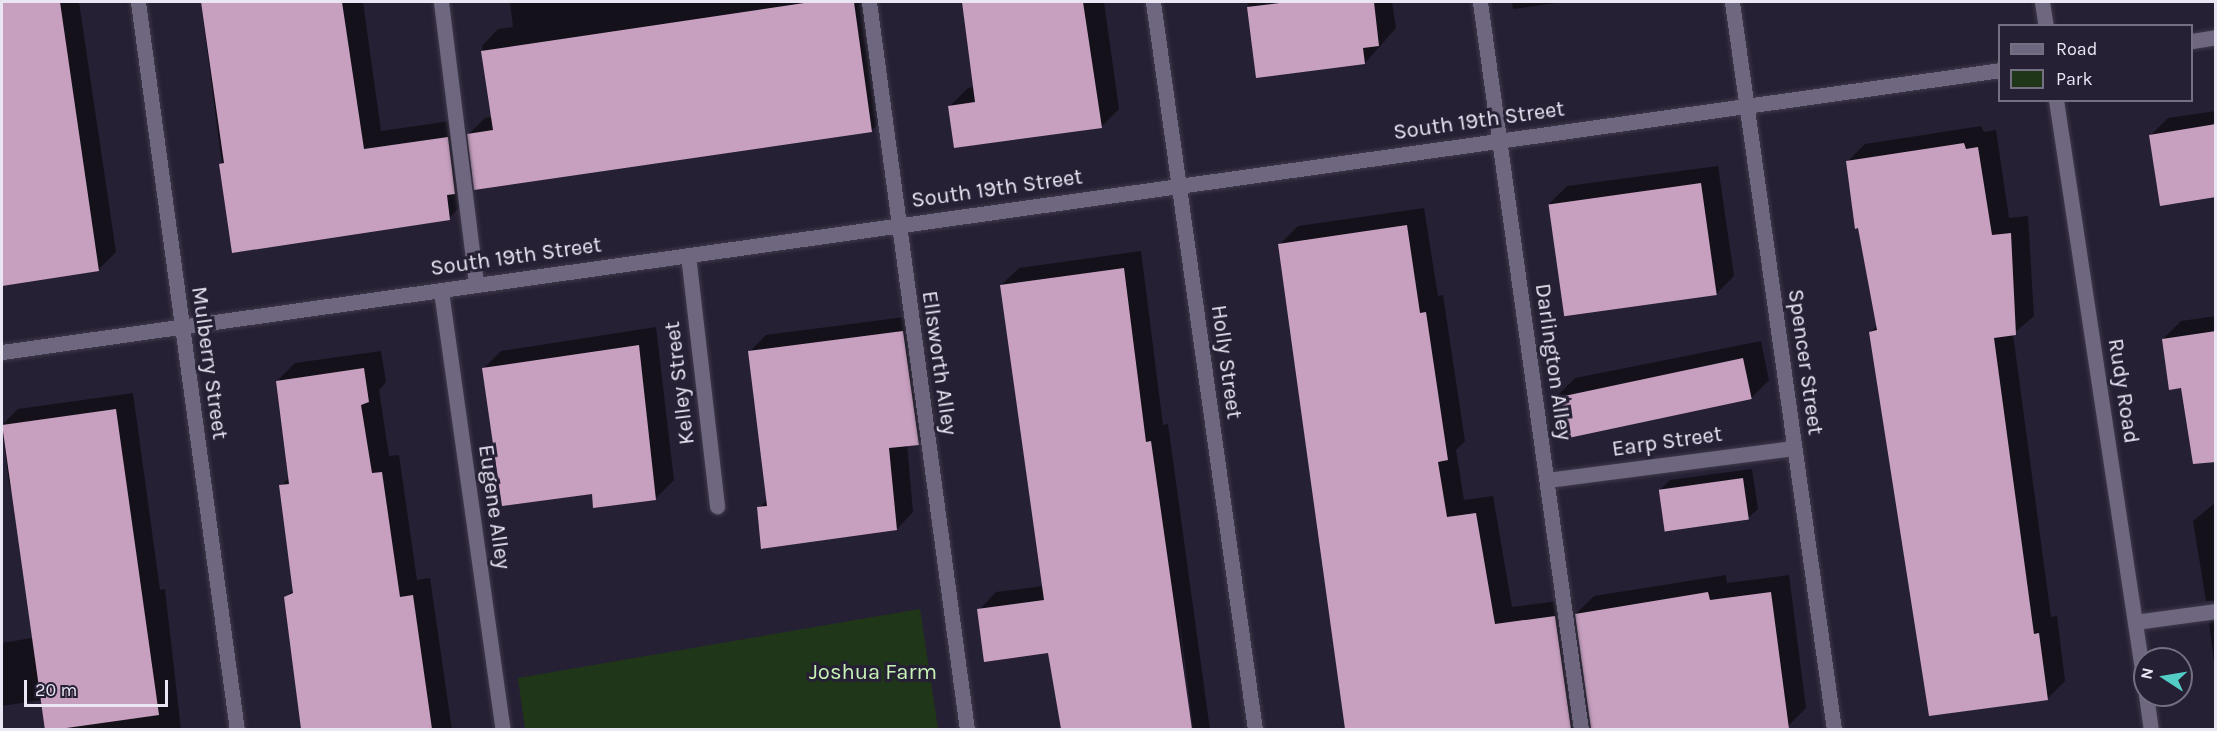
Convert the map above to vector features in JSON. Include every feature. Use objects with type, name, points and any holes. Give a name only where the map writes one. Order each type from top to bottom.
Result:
[{"type":"street","name":"Mulberry Street","points":[[138,2],[237,729]]},
{"type":"street","points":[[441,2],[476,285]]},
{"type":"street","name":"Ellsworth Alley","points":[[868,2],[967,729]]},
{"type":"street","name":"Holly Street","points":[[1153,2],[1255,729]]},
{"type":"street","name":"Darlington Alley","points":[[1480,2],[1581,729]]},
{"type":"street","name":"Spencer Street","points":[[1731,2],[1834,729]]},
{"type":"street","points":[[2042,2],[2046,24]]},
{"type":"street","points":[[2193,41],[2216,37]]},
{"type":"street","name":"South 19th Street","points":[[2,352],[1998,70]]},
{"type":"street","name":"Rudy Road","points":[[2056,102],[2139,647]]},
{"type":"street","name":"Kelley Street","points":[[688,255],[717,506]]},
{"type":"street","name":"Eugene Alley","points":[[441,291],[502,729]]},
{"type":"street","name":"Earp Street","points":[[1547,480],[1794,448]]},
{"type":"street","points":[[2135,622],[2216,611]]},
{"type":"street","points":[[2148,707],[2151,729]]},
{"type":"green space","name":"Joshua Farm","points":[[920,609],[938,729],[525,729],[518,678]]},
{"type":"building","points":[[2,2],[60,2],[99,271],[2,286]]},
{"type":"building","points":[[201,2],[342,2],[364,149],[448,137],[455,194],[447,195],[450,220],[232,253],[219,164],[224,163]]},
{"type":"building","points":[[811,2],[854,2],[872,132],[474,190],[467,134],[493,130],[481,51]]},
{"type":"building","points":[[962,2],[1083,2],[1102,128],[954,148],[948,106],[975,102]]},
{"type":"building","points":[[1287,2],[1374,2],[1379,46],[1363,48],[1365,64],[1256,78],[1247,7]]},
{"type":"building","points":[[2216,124],[2216,197],[2160,206],[2149,135]]},
{"type":"building","points":[[1964,143],[1966,149],[1978,147],[1992,235],[2011,233],[2016,335],[1994,338],[2034,634],[2039,633],[2048,700],[1929,716],[1869,332],[1877,330],[1858,228],[1855,229],[1846,161]]},
{"type":"building","points":[[1701,183],[1717,295],[1564,316],[1548,204]]},
{"type":"building","points":[[1407,225],[1420,313],[1426,312],[1448,460],[1438,462],[1447,517],[1476,513],[1495,624],[1555,616],[1571,729],[1345,729],[1278,244]]},
{"type":"building","points":[[1124,268],[1146,442],[1151,441],[1192,729],[1061,729],[1048,653],[984,662],[977,609],[1044,600],[1000,285]]},
{"type":"building","points":[[903,331],[919,445],[889,448],[897,530],[761,549],[757,507],[767,506],[748,351]]},
{"type":"building","points":[[2216,331],[2216,462],[2193,464],[2181,388],[2169,390],[2162,339]]},
{"type":"building","points":[[639,345],[656,500],[593,508],[592,494],[502,506],[482,368]]},
{"type":"building","points":[[1743,358],[1752,399],[1565,439],[1556,398]]},
{"type":"building","points":[[364,368],[369,402],[361,405],[372,473],[382,472],[400,597],[413,595],[432,729],[301,729],[284,597],[293,593],[279,485],[289,484],[276,381]]},
{"type":"building","points":[[116,409],[159,715],[45,730],[2,425]]},
{"type":"building","points":[[1743,478],[1749,520],[1665,531],[1659,490]]},
{"type":"building","points":[[1708,592],[1710,600],[1771,592],[1789,729],[1591,729],[1575,614]]}]
